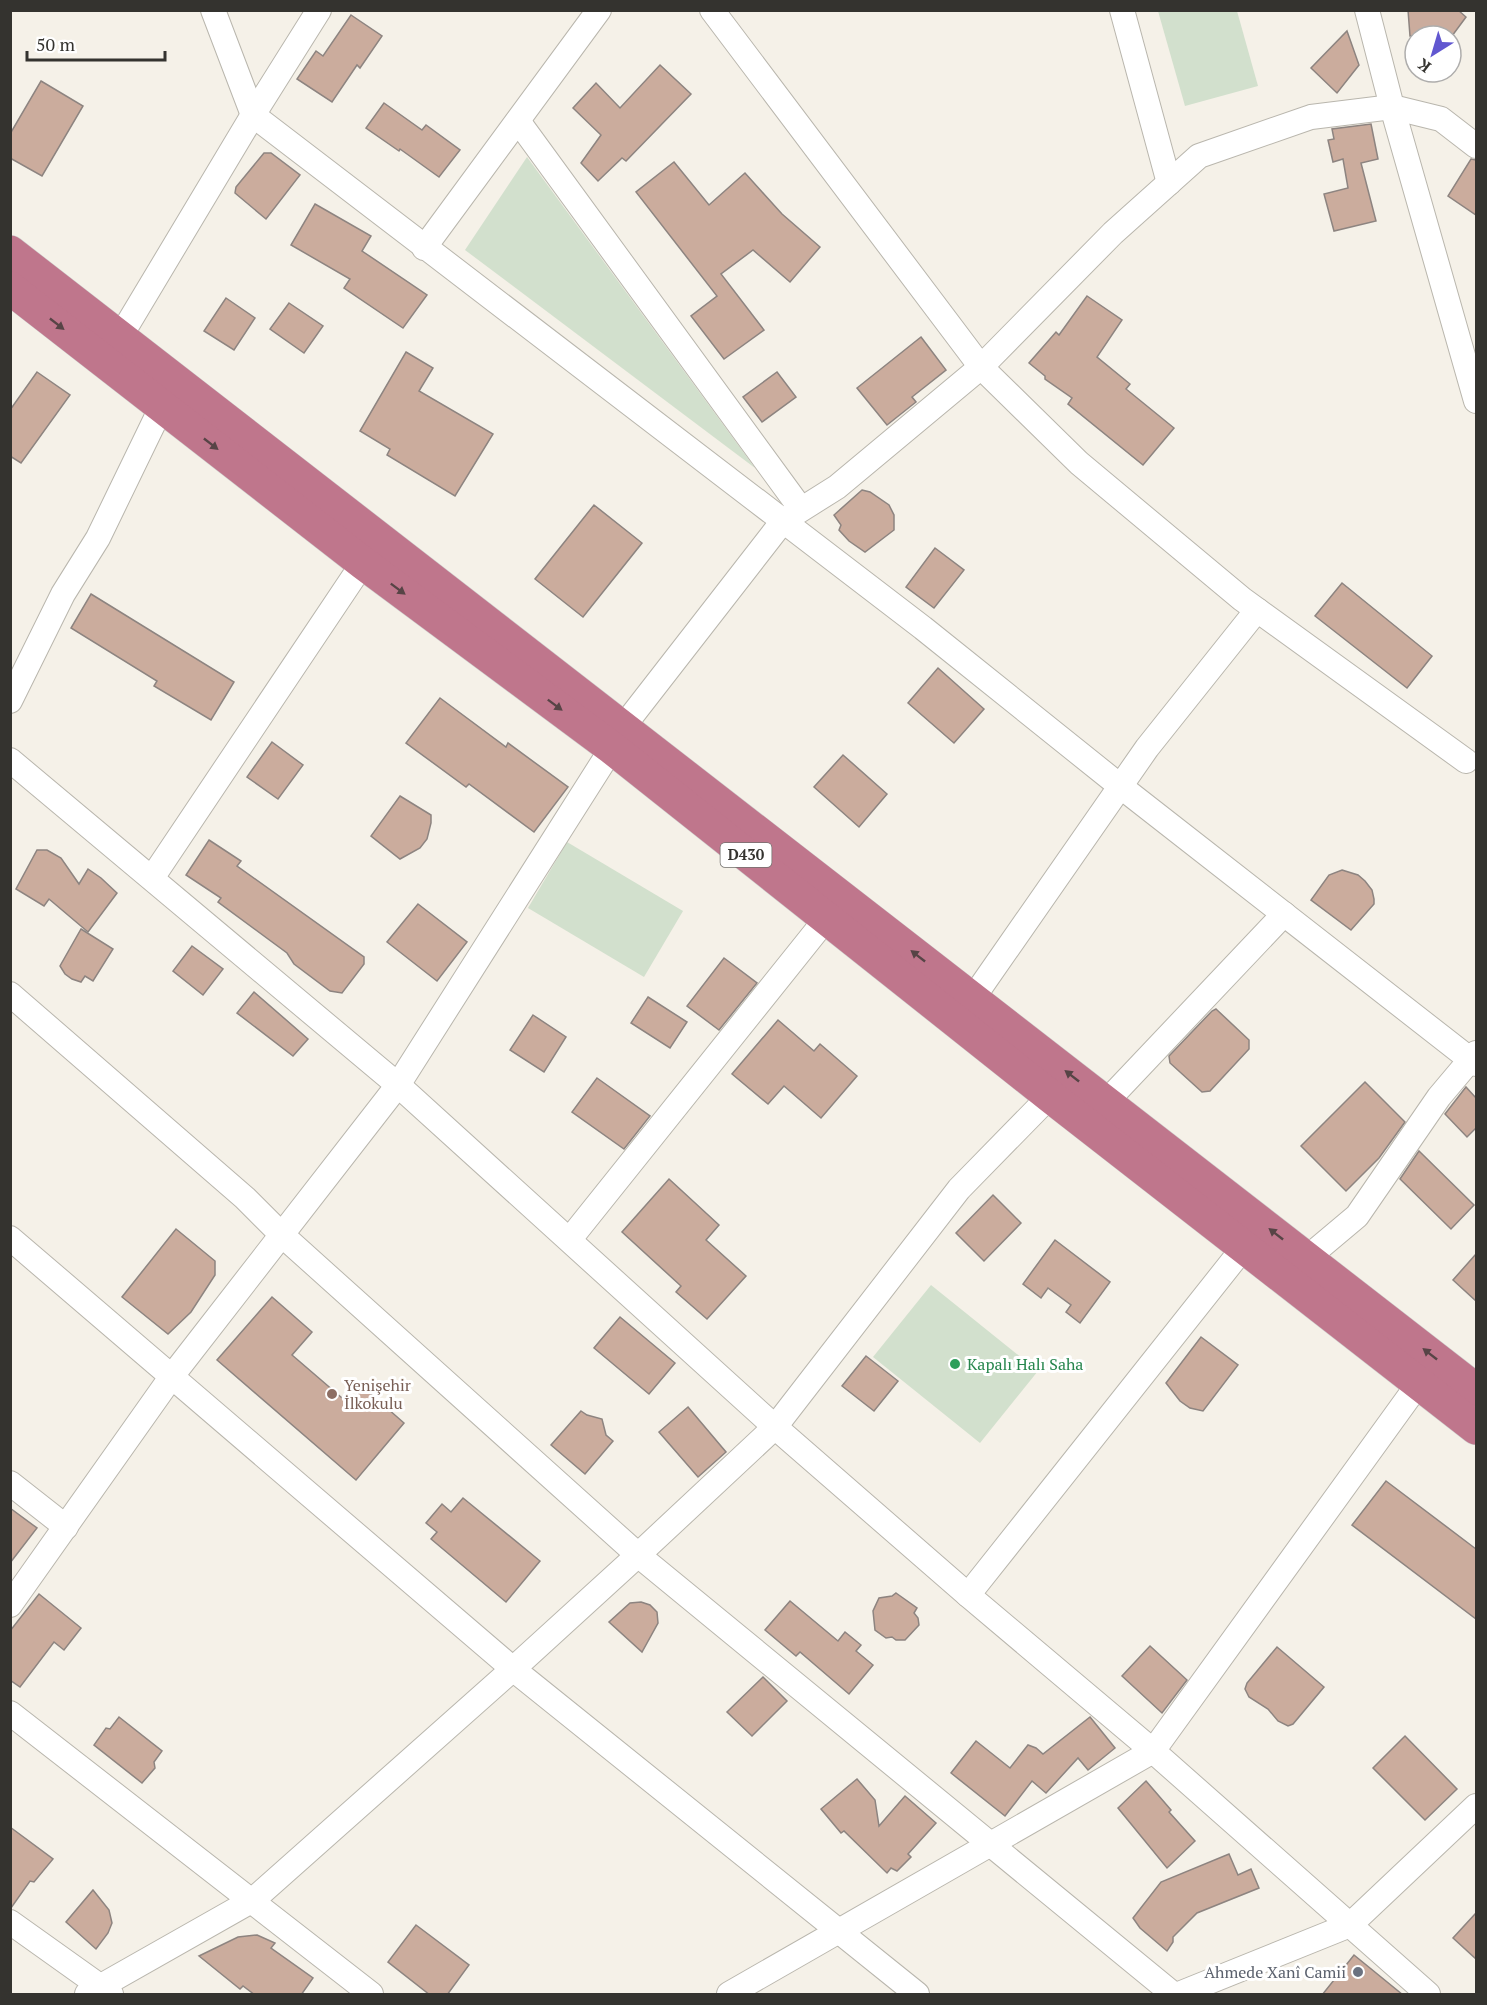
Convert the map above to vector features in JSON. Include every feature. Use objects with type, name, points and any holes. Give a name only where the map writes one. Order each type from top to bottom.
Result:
[{"type":"highway","name":"D430","points":[[10,252],[120,337],[617,737],[826,919],[1476,1428]]},
{"type":"highway","name":"D430","points":[[10,288],[363,563],[617,737],[973,999],[1476,1390]]},
{"type":"street","points":[[213,10],[253,115],[424,248],[792,515],[923,628],[1120,786],[1284,914],[1475,1058],[1439,1097],[1357,1216],[1307,1258]]},
{"type":"street","points":[[120,337],[319,10]]},
{"type":"street","points":[[424,248],[599,10]]},
{"type":"street","points":[[712,10],[981,367],[1079,463],[1257,610],[1466,761]]},
{"type":"street","points":[[1122,10],[1169,183]]},
{"type":"street","points":[[1367,10],[1476,401]]},
{"type":"street","points":[[10,1605],[172,1376],[398,1085],[617,737],[792,515],[837,487],[981,367],[1113,233],[1199,156],[1311,117],[1392,106],[1442,119],[1476,146]]},
{"type":"street","points":[[518,121],[792,515]]},
{"type":"street","points":[[10,701],[63,594],[98,538],[162,406]]},
{"type":"street","points":[[152,878],[363,563]]},
{"type":"street","points":[[973,999],[1146,748],[1257,610]]},
{"type":"street","points":[[10,760],[398,1085],[775,1426],[968,1595],[1154,1751],[1428,1995]]},
{"type":"street","points":[[1106,1102],[1284,914]]},
{"type":"street","points":[[570,1239],[826,919]]},
{"type":"street","points":[[10,994],[245,1198],[282,1235],[638,1555],[1173,1995]]},
{"type":"street","points":[[10,1922],[99,1992],[253,1900],[513,1670],[775,1426],[959,1189],[1050,1096]]},
{"type":"street","points":[[10,1238],[513,1670],[917,1995]]},
{"type":"street","points":[[968,1595],[1244,1247]]},
{"type":"street","points":[[729,1995],[1154,1751],[1419,1383]]},
{"type":"street","points":[[10,1483],[66,1527]]},
{"type":"street","points":[[10,1713],[253,1900],[371,1995]]},
{"type":"street","points":[[1179,1995],[1350,1925],[1476,1806]]},
{"type":"green space","points":[[1158,11],[1237,11],[1258,86],[1185,106]]},
{"type":"green space","points":[[527,157],[755,468],[465,250]]},
{"type":"green space","points":[[567,842],[683,911],[644,977],[528,908]]},
{"type":"green space","name":"Kapalı Halı Saha","points":[[931,1285],[1038,1371],[980,1443],[873,1357]]},
{"type":"building","points":[[1408,10],[1458,10],[1466,17],[1461,24],[1409,24]]},
{"type":"building","points":[[351,15],[382,36],[360,68],[357,65],[332,102],[297,79],[316,51],[323,56]]},
{"type":"building","points":[[1347,31],[1359,65],[1337,93],[1311,68]]},
{"type":"building","points":[[660,65],[691,94],[626,161],[622,158],[598,181],[581,163],[601,135],[573,108],[596,83],[620,108]]},
{"type":"building","points":[[41,81],[83,106],[42,176],[10,158],[10,134]]},
{"type":"building","points":[[384,103],[422,130],[426,125],[460,150],[439,177],[366,128]]},
{"type":"building","points":[[1371,124],[1378,159],[1361,163],[1376,221],[1334,231],[1324,194],[1348,188],[1343,159],[1333,162],[1328,140],[1334,139],[1332,129]]},
{"type":"building","points":[[264,153],[271,153],[300,175],[266,219],[235,193],[236,187]]},
{"type":"building","points":[[1471,159],[1476,160],[1476,215],[1448,196]]},
{"type":"building","points":[[674,162],[709,205],[745,173],[782,214],[820,247],[790,282],[753,250],[721,274],[764,330],[724,359],[691,316],[717,296],[636,192]]},
{"type":"building","points":[[315,204],[371,236],[362,251],[427,295],[403,328],[344,288],[350,279],[291,245]]},
{"type":"building","points":[[1087,296],[1122,320],[1097,357],[1130,384],[1126,389],[1174,428],[1143,465],[1068,404],[1072,398],[1045,379],[1045,376],[1029,363],[1056,332],[1059,335]]},
{"type":"building","points":[[226,298],[255,318],[234,350],[204,331]]},
{"type":"building","points":[[289,303],[323,326],[304,353],[270,329]]},
{"type":"building","points":[[921,337],[946,370],[912,397],[916,402],[887,425],[857,388]]},
{"type":"building","points":[[406,352],[433,368],[419,391],[493,434],[455,496],[387,455],[390,449],[360,431]]},
{"type":"building","points":[[37,372],[70,395],[21,463],[10,456],[10,410]]},
{"type":"building","points":[[777,372],[796,397],[762,422],[743,397]]},
{"type":"building","points":[[862,490],[870,492],[889,505],[894,515],[894,530],[865,552],[849,541],[839,530],[841,525],[834,515]]},
{"type":"building","points":[[594,505],[642,543],[583,617],[535,579]]},
{"type":"building","points":[[935,548],[964,570],[934,608],[906,587]]},
{"type":"building","points":[[1342,583],[1432,656],[1407,688],[1315,616]]},
{"type":"building","points":[[91,594],[234,682],[211,720],[154,686],[157,681],[71,628]]},
{"type":"building","points":[[938,668],[984,709],[954,743],[908,703]]},
{"type":"building","points":[[440,698],[506,747],[508,743],[568,787],[534,832],[469,784],[466,787],[406,743]]},
{"type":"building","points":[[272,742],[303,765],[278,799],[247,777]]},
{"type":"building","points":[[843,755],[887,794],[859,827],[814,787]]},
{"type":"building","points":[[400,796],[431,815],[431,823],[427,839],[420,848],[400,859],[371,836]]},
{"type":"building","points":[[209,840],[241,861],[237,866],[364,957],[364,964],[342,993],[330,991],[294,964],[287,953],[218,902],[221,898],[186,875]]},
{"type":"building","points":[[37,850],[47,850],[61,858],[79,884],[88,869],[117,893],[88,932],[49,899],[44,906],[16,889]]},
{"type":"building","points":[[1342,870],[1358,875],[1365,881],[1372,890],[1374,899],[1374,904],[1351,930],[1311,900],[1329,875]]},
{"type":"building","points":[[418,904],[467,942],[437,981],[387,942]]},
{"type":"building","points":[[81,929],[113,949],[93,981],[85,976],[81,982],[72,979],[60,966]]},
{"type":"building","points":[[192,946],[223,969],[203,995],[173,971]]},
{"type":"building","points":[[724,958],[757,983],[719,1030],[687,1006]]},
{"type":"building","points":[[254,992],[308,1039],[293,1056],[237,1013]]},
{"type":"building","points":[[648,997],[687,1022],[670,1048],[631,1023]]},
{"type":"building","points":[[1216,1009],[1249,1040],[1249,1049],[1210,1091],[1202,1092],[1170,1063],[1169,1056]]},
{"type":"building","points":[[533,1015],[566,1037],[544,1072],[510,1050]]},
{"type":"building","points":[[778,1020],[814,1051],[820,1044],[857,1076],[821,1118],[784,1086],[768,1104],[732,1074]]},
{"type":"building","points":[[597,1078],[650,1116],[624,1149],[572,1112]]},
{"type":"building","points":[[1365,1082],[1405,1122],[1379,1158],[1346,1191],[1301,1146]]},
{"type":"building","points":[[1466,1087],[1476,1098],[1476,1128],[1467,1137],[1445,1114]]},
{"type":"building","points":[[1419,1151],[1474,1205],[1451,1229],[1400,1179]]},
{"type":"building","points":[[669,1179],[719,1225],[706,1240],[746,1276],[707,1319],[676,1292],[681,1286],[622,1232]]},
{"type":"building","points":[[993,1195],[1021,1223],[984,1261],[956,1233]]},
{"type":"building","points":[[176,1229],[215,1261],[215,1275],[191,1312],[168,1334],[122,1297]]},
{"type":"building","points":[[1055,1240],[1110,1282],[1080,1323],[1066,1312],[1071,1305],[1048,1288],[1041,1298],[1023,1284]]},
{"type":"building","points":[[1476,1254],[1476,1301],[1453,1280]]},
{"type":"building","points":[[272,1297],[312,1332],[292,1355],[349,1404],[363,1387],[404,1423],[356,1480],[217,1360]]},
{"type":"building","points":[[620,1317],[675,1363],[649,1394],[594,1348]]},
{"type":"building","points":[[1201,1337],[1238,1365],[1203,1411],[1190,1408],[1180,1401],[1166,1383]]},
{"type":"building","points":[[866,1356],[898,1381],[874,1411],[842,1386]]},
{"type":"building","points":[[688,1407],[726,1452],[698,1477],[659,1432]]},
{"type":"building","points":[[581,1411],[602,1419],[606,1435],[613,1441],[585,1474],[551,1445]]},
{"type":"building","points":[[1386,1481],[1476,1549],[1476,1619],[1352,1525]]},
{"type":"building","points":[[463,1498],[540,1561],[506,1602],[431,1539],[437,1532],[426,1523],[442,1504],[451,1512]]},
{"type":"building","points":[[10,1508],[37,1528],[10,1563]]},
{"type":"building","points":[[896,1593],[917,1608],[914,1613],[919,1625],[905,1640],[886,1638],[875,1630],[873,1611],[879,1598]]},
{"type":"building","points":[[39,1594],[81,1628],[64,1650],[54,1642],[20,1687],[10,1680],[10,1631]]},
{"type":"building","points":[[790,1601],[838,1641],[845,1632],[861,1645],[856,1651],[873,1665],[849,1694],[800,1652],[796,1656],[765,1630]]},
{"type":"building","points":[[641,1602],[650,1605],[657,1612],[658,1623],[642,1652],[609,1622],[630,1603]]},
{"type":"building","points":[[1150,1646],[1187,1680],[1162,1713],[1122,1676]]},
{"type":"building","points":[[1277,1647],[1324,1687],[1293,1724],[1288,1726],[1278,1721],[1268,1709],[1249,1697],[1245,1689],[1247,1683]]},
{"type":"building","points":[[763,1677],[787,1701],[752,1736],[727,1712]]},
{"type":"building","points":[[119,1717],[162,1751],[154,1762],[155,1768],[142,1783],[94,1745],[106,1728],[110,1729]]},
{"type":"building","points":[[1090,1717],[1115,1748],[1088,1770],[1078,1758],[1046,1793],[1032,1781],[1005,1816],[951,1773],[976,1741],[1010,1768],[1028,1745],[1043,1754]]},
{"type":"building","points":[[1405,1736],[1457,1789],[1425,1820],[1373,1768]]},
{"type":"building","points":[[857,1779],[875,1800],[879,1826],[905,1796],[936,1823],[908,1854],[911,1857],[897,1871],[891,1868],[887,1873],[844,1831],[841,1833],[821,1809]]},
{"type":"building","points":[[1146,1781],[1195,1841],[1167,1868],[1118,1808]]},
{"type":"building","points":[[10,1827],[53,1859],[34,1882],[30,1881],[11,1908]]},
{"type":"building","points":[[1229,1854],[1238,1875],[1251,1869],[1259,1888],[1197,1913],[1173,1937],[1173,1942],[1167,1951],[1140,1928],[1133,1918],[1161,1882]]},
{"type":"building","points":[[93,1890],[109,1910],[112,1923],[108,1933],[96,1949],[66,1922]]},
{"type":"building","points":[[1476,1913],[1476,1959],[1453,1938]]},
{"type":"building","points":[[416,1925],[469,1965],[447,1995],[430,1995],[388,1962]]},
{"type":"building","points":[[257,1935],[275,1943],[271,1948],[313,1978],[301,1995],[255,1995],[243,1986],[240,1989],[199,1956],[238,1937]]},
{"type":"building","name":"Ahmede Xanî Camii","points":[[1354,1955],[1403,1995],[1322,1995]]},
{"type":"place","name":"Kapalı Halı Saha","points":[[955,1364]]},
{"type":"place","name":"Yenişehir İlkokulu","points":[[332,1394]]},
{"type":"place","name":"Ahmede Xanî Camii","points":[[1358,1972]]}]
